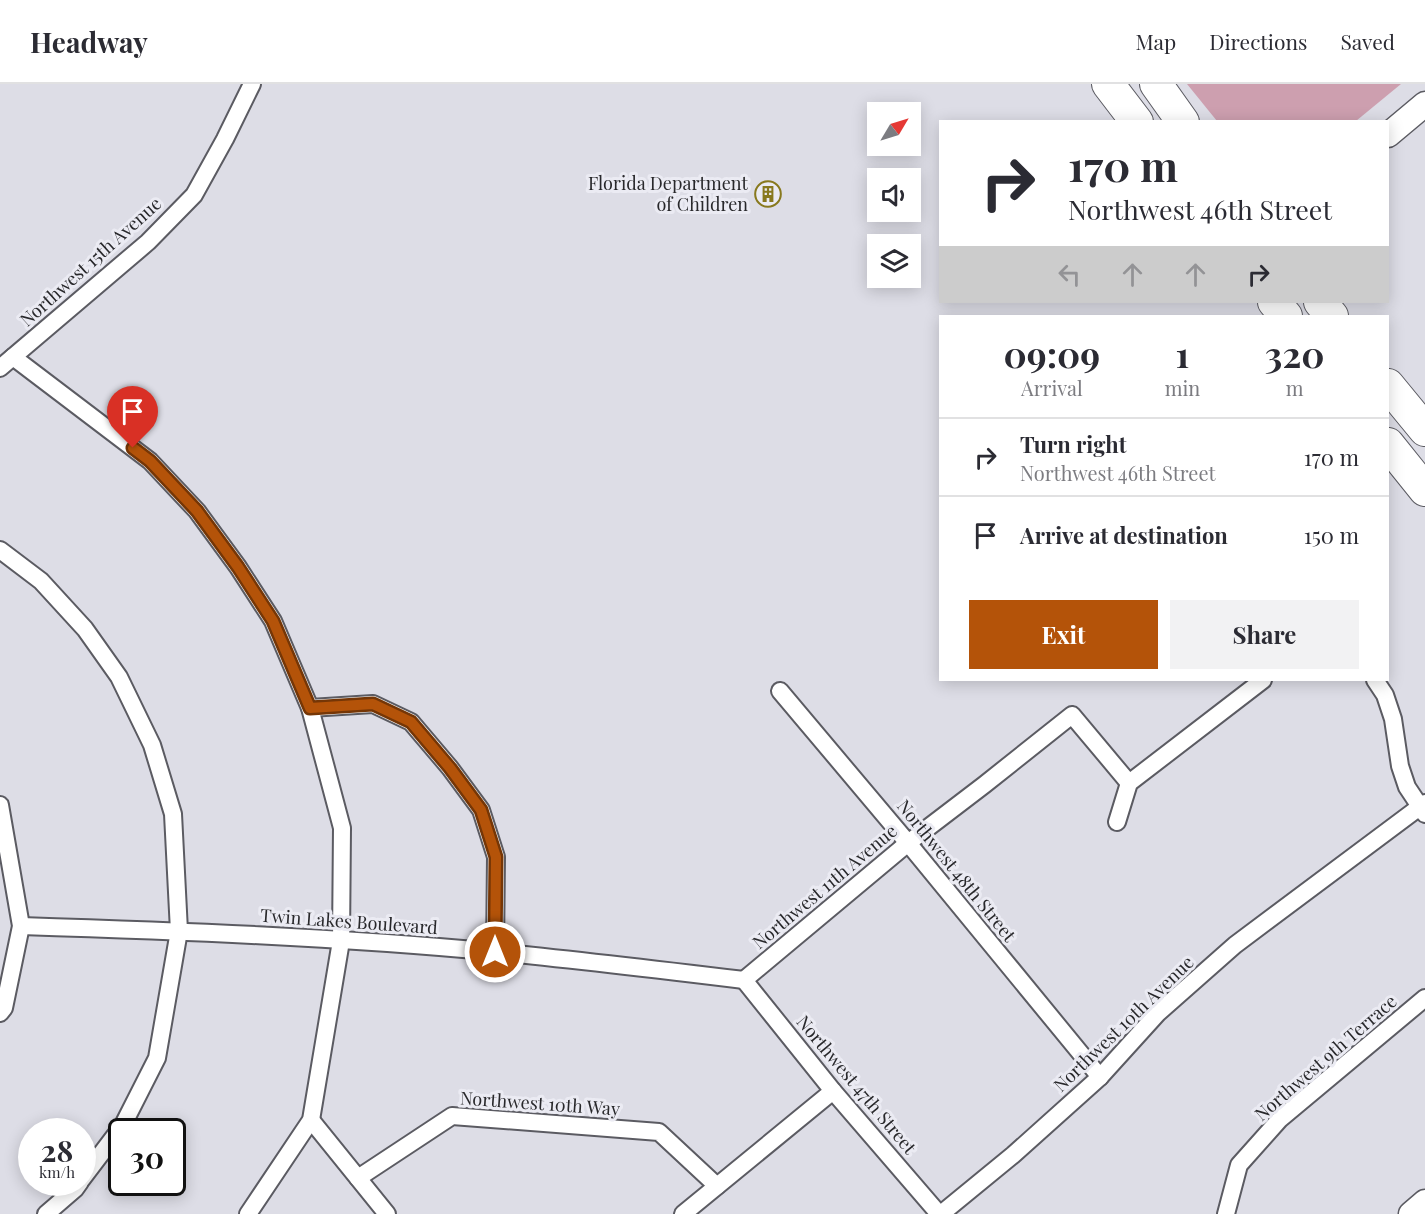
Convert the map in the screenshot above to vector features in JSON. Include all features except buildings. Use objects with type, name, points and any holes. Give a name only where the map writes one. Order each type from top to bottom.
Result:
[{"type":"highway","points":[[1108,84],[1135,120]]},
{"type":"highway","points":[[1156,84],[1182,120]]},
{"type":"highway","points":[[1275,303],[1285,315]]},
{"type":"highway","points":[[1304,303],[1314,315]]},
{"type":"highway","points":[[1321,303],[1331,315]]},
{"type":"highway","points":[[1389,386],[1425,430]]},
{"type":"highway","points":[[1389,401],[1425,436]]},
{"type":"highway","points":[[1389,445],[1425,490]]},
{"type":"street","name":"Northwest 15th Avenue","points":[[0,368],[148,242],[194,195],[252,84]]},
{"type":"street","points":[[1389,134],[1423,110]]},
{"type":"street","points":[[13,357],[150,461],[197,511],[238,567],[273,621],[310,708],[342,828],[341,940],[311,1120],[248,1214]]},
{"type":"street","points":[[0,550],[41,581],[85,629],[119,677],[152,745],[173,814],[179,931],[157,1058],[123,1125],[96,1161]]},
{"type":"street","points":[[1117,822],[1129,783],[1262,681]]},
{"type":"street","points":[[1376,681],[1385,695],[1393,719],[1400,766],[1407,787],[1423,808]]},
{"type":"street","name":"Northwest 48th Street","points":[[780,691],[1100,1077]]},
{"type":"street","points":[[310,708],[373,704],[411,722],[450,768],[481,810],[496,857],[495,952]]},
{"type":"street","name":"Northwest 11th Avenue","points":[[744,980],[908,843],[1072,715],[1129,783]]},
{"type":"street","points":[[0,805],[21,926],[4,1008],[0,1013]]},
{"type":"street","name":"Northwest 10th Avenue","points":[[940,1214],[1013,1155],[1100,1077],[1158,1013],[1235,945],[1423,808]]},
{"type":"street","name":"Twin Lakes Boulevard","points":[[21,926],[179,931],[341,940],[495,952],[744,980]]},
{"type":"street","name":"Northwest 47th Street","points":[[744,980],[833,1091],[940,1214]]},
{"type":"street","name":"Northwest 9th Terrace","points":[[1226,1214],[1239,1165],[1280,1119],[1425,998]]},
{"type":"street","points":[[683,1214],[833,1091]]},
{"type":"street","name":"Northwest 10th Way","points":[[358,1178],[452,1116],[659,1132],[717,1186]]},
{"type":"street","points":[[311,1120],[387,1214]]},
{"type":"street","points":[[46,1214],[67,1196]]},
{"type":"street","points":[[1411,1214],[1425,1202]]},
{"type":"shaded area","points":[[1187,84],[1401,84],[1357,120],[1216,120]]},
{"type":"place","name":"Florida Department of Children","points":[[768,194]]},
{"type":"route","points":[[133,448],[150,461],[197,511],[238,567],[273,621],[310,708],[373,704],[411,722],[450,768],[481,810],[496,857],[495,952]]}]
